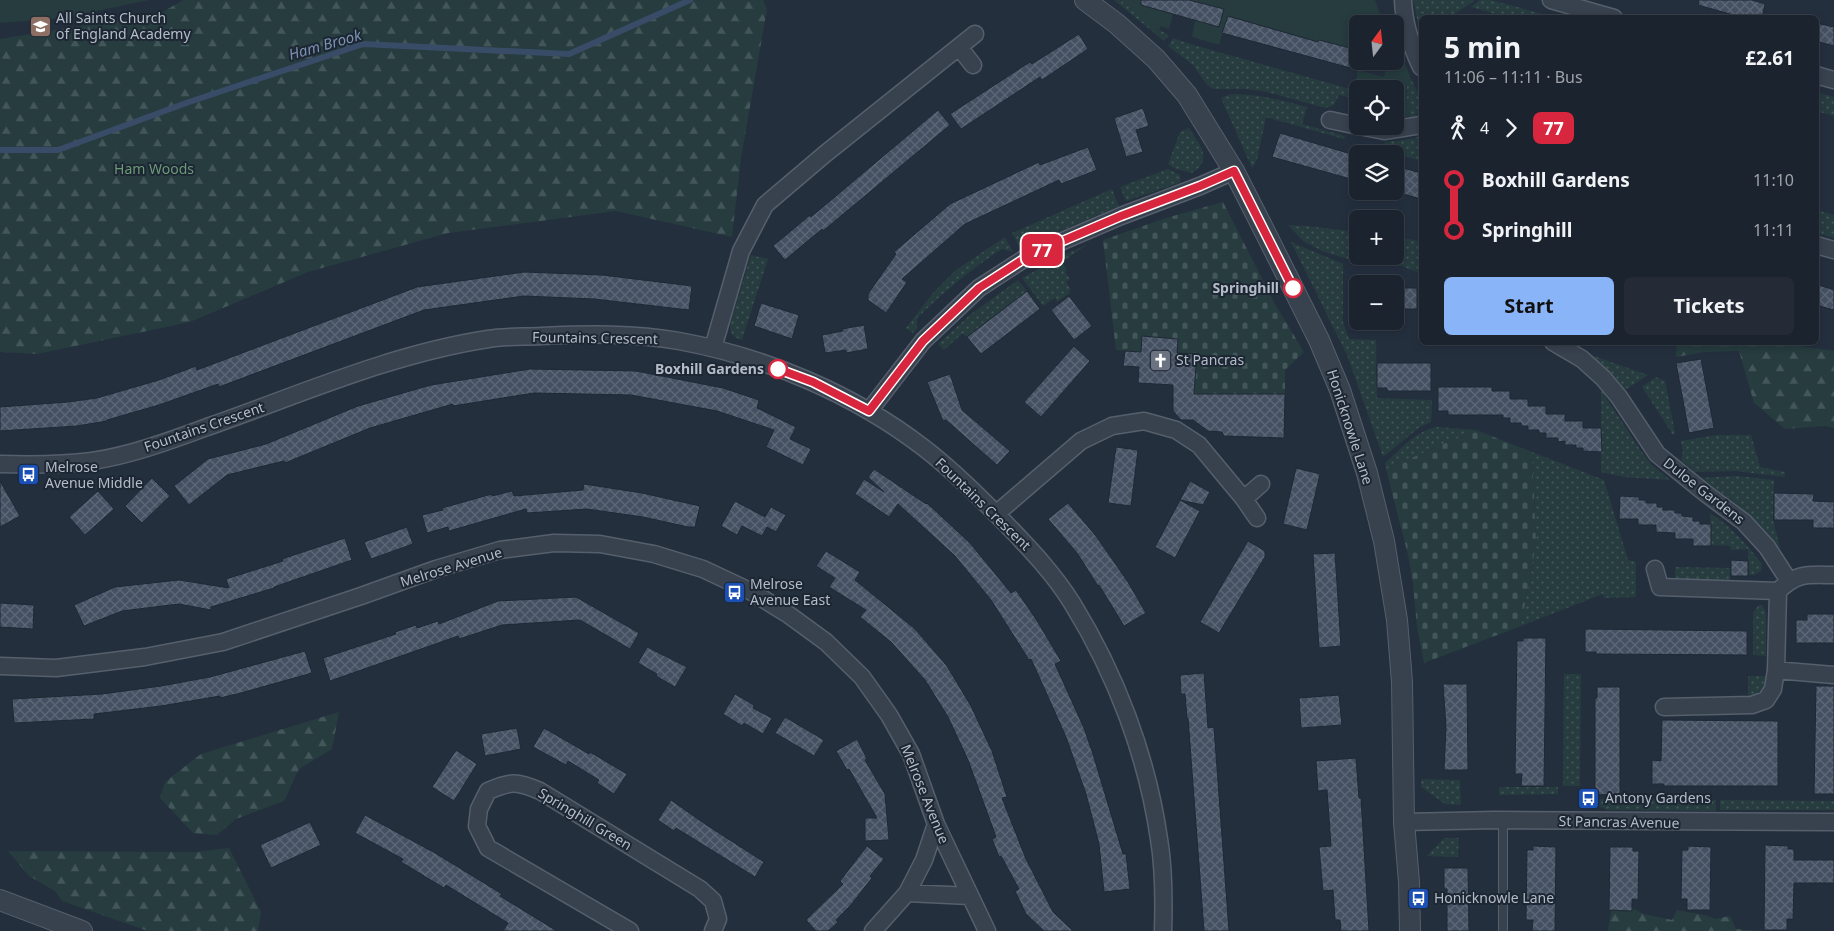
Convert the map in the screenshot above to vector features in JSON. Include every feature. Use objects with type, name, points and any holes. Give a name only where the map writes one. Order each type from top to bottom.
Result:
[{"type":"street","name":"Honicknowle Lane","points":[[1085,0],[1117,24],[1156,59],[1171,74],[1187,95],[1234,171],[1319,340],[1340,390],[1367,473],[1386,553],[1397,620],[1402,682],[1404,822],[1409,882],[1410,931]]},
{"type":"street","points":[[1403,0],[1404,15],[1411,46],[1419,63]]},
{"type":"street","points":[[1550,0],[1603,15]]},
{"type":"street","points":[[713,348],[741,251],[765,205],[975,34]]},
{"type":"street","points":[[959,47],[973,65]]},
{"type":"street","points":[[1819,76],[1834,80]]},
{"type":"street","points":[[1330,120],[1349,124]]},
{"type":"street","points":[[1404,128],[1419,125]]},
{"type":"street","points":[[869,411],[923,341],[979,288],[1030,255],[1234,171]]},
{"type":"street","points":[[1819,246],[1834,250]]},
{"type":"street","name":"Fountains Crescent","points":[[0,464],[41,465],[95,460],[156,445],[245,414],[342,376],[419,354],[490,339],[571,334],[635,336],[676,340],[713,348],[761,362],[813,382],[869,411],[922,446],[962,480],[996,514],[1040,560],[1071,600],[1102,657],[1126,712],[1144,766],[1159,840],[1164,904],[1163,931]]},
{"type":"street","name":"Duloe Gardens","points":[[1558,345],[1582,359],[1603,378],[1619,397],[1656,454],[1705,494],[1744,522],[1767,547],[1784,586]]},
{"type":"street","points":[[996,514],[1081,441],[1112,426],[1144,421],[1176,430],[1198,445],[1244,498],[1257,518]]},
{"type":"street","points":[[1244,498],[1261,484]]},
{"type":"street","name":"Melrose Avenue","points":[[0,666],[56,668],[145,657],[223,642],[436,569],[500,550],[554,544],[600,544],[654,554],[703,569],[752,592],[826,642],[862,677],[889,714],[912,754],[936,824],[986,931]]},
{"type":"street","points":[[1655,569],[1660,588],[1784,586],[1804,575],[1834,575]]},
{"type":"street","points":[[1664,707],[1752,705],[1766,700],[1773,689],[1776,670],[1784,586]]},
{"type":"street","points":[[1776,670],[1834,676]]},
{"type":"street","name":"Springhill Green","points":[[630,931],[488,848],[477,826],[479,809],[488,791],[505,784],[523,783],[532,787],[700,889],[713,901],[718,919],[713,931]]},
{"type":"street","name":"St Pancras Avenue","points":[[1404,822],[1834,822]]},
{"type":"street","points":[[873,931],[907,893],[924,860],[936,824]]},
{"type":"street","points":[[907,893],[970,896]]},
{"type":"street","points":[[0,900],[82,931]]},
{"type":"lane","points":[[1503,821],[1503,931]]},
{"type":"green space","points":[[0,0],[149,0],[63,18],[0,23]]},
{"type":"green space","name":"Ham Woods","points":[[183,0],[763,0],[767,9],[741,158],[732,237],[616,211],[448,233],[308,272],[190,322],[37,354],[0,352],[0,39],[161,13]]},
{"type":"green space","points":[[1114,0],[1120,0],[1159,30],[1169,35],[1164,41]]},
{"type":"green space","points":[[1120,0],[1152,0],[1173,14],[1169,29],[1161,26],[1159,31]]},
{"type":"green space","points":[[1189,0],[1375,0],[1381,15],[1349,15],[1349,48],[1319,40],[1318,42],[1228,16],[1219,45],[1192,37],[1195,20],[1219,26],[1224,10]]},
{"type":"green space","points":[[1413,0],[1475,0],[1454,15],[1419,15],[1419,28]]},
{"type":"green space","points":[[1480,0],[1491,0],[1546,15],[1494,15],[1471,7]]},
{"type":"green space","points":[[1173,38],[1349,89],[1349,97],[1339,95],[1334,105],[1325,108],[1267,92],[1247,89],[1213,89],[1207,85],[1193,65],[1168,46]]},
{"type":"green space","points":[[1404,62],[1411,79],[1407,82],[1406,96],[1411,108],[1408,114],[1410,116],[1404,117],[1404,80],[1356,80],[1358,70],[1384,77],[1386,70],[1404,70]]},
{"type":"green space","points":[[1411,79],[1419,94],[1419,111],[1410,117],[1407,109],[1407,82]]},
{"type":"green space","points":[[1819,93],[1834,97],[1834,116],[1819,112]]},
{"type":"green space","points":[[1231,94],[1260,96],[1307,107],[1302,124],[1345,136],[1344,139],[1266,117],[1257,160],[1252,168],[1221,98]]},
{"type":"green space","points":[[1189,128],[1203,151],[1202,162],[1199,168],[1192,173],[1176,169],[1168,164],[1180,132]]},
{"type":"green space","points":[[1419,137],[1419,160],[1404,156],[1404,145],[1384,145],[1385,142]]},
{"type":"green space","points":[[1168,169],[1180,175],[1181,181],[1179,183],[1126,201],[1120,187]]},
{"type":"green space","points":[[1112,189],[1119,206],[1020,248],[1012,233]]},
{"type":"green space","points":[[1223,202],[1275,304],[1304,352],[1285,370],[1285,394],[1211,394],[1202,399],[1192,390],[1197,354],[1177,353],[1142,336],[1141,352],[1116,350],[1103,240],[1166,218]]},
{"type":"green space","points":[[1819,211],[1834,215],[1834,238],[1819,234]]},
{"type":"green space","points":[[1288,225],[1349,231],[1349,259],[1322,251],[1303,241]]},
{"type":"green space","points":[[1005,237],[1013,252],[1002,249],[979,265],[917,318],[917,329],[913,333],[906,328],[933,293],[956,270]]},
{"type":"green space","points":[[1404,238],[1419,241],[1419,273],[1402,266],[1392,265],[1404,265]]},
{"type":"green space","points":[[1291,242],[1343,264],[1343,322],[1349,339],[1376,340],[1377,398],[1432,400],[1431,422],[1420,427],[1383,457],[1347,355]]},
{"type":"green space","points":[[1088,244],[1062,262],[1067,270],[1065,272],[1070,279],[1066,282],[1071,289],[1070,293],[1057,302],[1055,298],[1043,306],[1022,278]]},
{"type":"green space","points":[[751,255],[768,259],[742,340],[733,335],[730,325]]},
{"type":"green space","points":[[1018,280],[1027,291],[966,337],[963,333],[944,350],[938,344],[971,314]]},
{"type":"green space","points":[[1677,345],[1792,345],[1834,351],[1834,428],[1825,426],[1785,429],[1754,403],[1739,351],[1705,352],[1676,357]]},
{"type":"green space","points":[[1588,354],[1648,375],[1625,390]]},
{"type":"green space","points":[[1656,377],[1665,381],[1675,433],[1673,435],[1642,387]]},
{"type":"green space","points":[[1601,390],[1641,451],[1652,465],[1670,480],[1624,477],[1601,472]]},
{"type":"green space","points":[[1438,427],[1476,430],[1386,469],[1385,463],[1409,441],[1423,432]]},
{"type":"green space","points":[[1476,430],[1532,452],[1536,543],[1521,626],[1424,663],[1417,627],[1408,555],[1386,469]]},
{"type":"green space","points":[[1716,435],[1751,435],[1760,467],[1785,472],[1785,477],[1736,471],[1695,472],[1681,460],[1683,451],[1681,441]]},
{"type":"green space","points":[[1532,452],[1604,480],[1628,560],[1636,562],[1636,597],[1604,598],[1603,594],[1521,626],[1536,543]]},
{"type":"green space","points":[[1737,476],[1774,480],[1773,520],[1780,548],[1743,509],[1699,478]]},
{"type":"green space","points":[[1710,513],[1732,530],[1744,543],[1762,564],[1761,571],[1754,575],[1749,575],[1748,549],[1731,550],[1730,546],[1711,545]]},
{"type":"green space","points":[[1675,567],[1730,568],[1730,581],[1675,580]]},
{"type":"green space","points":[[1759,605],[1762,605],[1766,612],[1766,656],[1753,655],[1753,616],[1754,611]]},
{"type":"green space","points":[[1564,674],[1581,674],[1580,786],[1563,786]]},
{"type":"green space","points":[[1748,676],[1767,676],[1767,684],[1759,695],[1748,699]]},
{"type":"green space","points":[[339,712],[332,749],[299,769],[284,801],[236,819],[217,835],[193,833],[160,798],[165,782],[201,754]]},
{"type":"green space","points":[[1421,779],[1460,780],[1461,805],[1445,804],[1421,787]]},
{"type":"green space","points":[[1499,787],[1558,787],[1558,794],[1499,795]]},
{"type":"green space","points":[[1587,799],[1716,800],[1716,811],[1607,810],[1587,801]]},
{"type":"green space","points":[[1720,800],[1834,801],[1834,810],[1720,810]]},
{"type":"green space","points":[[1444,838],[1459,838],[1458,857],[1427,856]]},
{"type":"green space","points":[[229,848],[261,912],[258,931],[148,931],[62,901],[55,891],[29,876],[8,851],[195,852]]},
{"type":"green space","points":[[1625,905],[1644,914],[1672,920],[1677,910],[1701,914],[1715,919],[1730,916],[1736,929],[1761,931],[1608,931],[1611,909]]},
{"type":"building","points":[[1141,0],[1189,0],[1224,9],[1219,27],[1141,5]]},
{"type":"building","points":[[1699,0],[1752,0],[1765,4],[1763,15],[1733,15],[1698,5]]},
{"type":"building","points":[[1228,16],[1318,42],[1319,40],[1349,48],[1349,68],[1222,33]]},
{"type":"building","points":[[1819,24],[1834,27],[1834,46],[1819,42]]},
{"type":"building","points":[[1079,34],[1088,49],[1042,80],[1040,77],[961,129],[950,114],[1030,62],[1032,64]]},
{"type":"building","points":[[1143,108],[1149,126],[1136,130],[1143,152],[1126,157],[1114,118]]},
{"type":"building","points":[[938,110],[950,125],[823,231],[822,229],[785,260],[773,246],[810,215],[811,217]]},
{"type":"building","points":[[1280,133],[1349,153],[1349,178],[1272,157]]},
{"type":"building","points":[[1088,147],[1097,170],[1061,184],[1059,180],[965,224],[902,279],[907,282],[886,313],[868,300],[868,294],[896,254],[894,252],[950,204],[1039,162],[1040,165]]},
{"type":"building","points":[[1404,168],[1419,172],[1419,198],[1404,194]]},
{"type":"building","points":[[524,272],[602,275],[692,286],[689,310],[594,299],[524,296],[424,310],[219,387],[218,384],[107,421],[77,426],[0,431],[0,407],[97,398],[159,380],[196,366],[197,370],[417,287]]},
{"type":"building","points":[[1819,285],[1834,290],[1834,310],[1819,306]]},
{"type":"building","points":[[1404,288],[1417,288],[1417,309],[1404,309]]},
{"type":"building","points":[[1027,291],[1040,309],[981,354],[967,337]]},
{"type":"building","points":[[1069,296],[1092,326],[1074,340],[1051,310]]},
{"type":"building","points":[[761,303],[799,315],[792,339],[754,326]]},
{"type":"building","points":[[864,325],[868,349],[846,353],[846,350],[825,353],[822,335]]},
{"type":"building","points":[[1142,336],[1178,339],[1177,353],[1197,354],[1194,394],[1285,394],[1284,438],[1224,436],[1222,432],[1208,431],[1193,420],[1181,420],[1173,411],[1173,385],[1138,383],[1139,367],[1123,366],[1125,351],[1141,352]]},
{"type":"building","points":[[1074,346],[1090,361],[1041,417],[1024,402]]},
{"type":"building","points":[[1701,359],[1714,428],[1689,433],[1676,363]]},
{"type":"building","points":[[1377,363],[1431,363],[1431,391],[1387,391],[1387,388],[1377,388]]},
{"type":"building","points":[[530,369],[636,371],[723,388],[759,400],[757,408],[796,427],[790,439],[811,449],[803,465],[766,447],[774,430],[717,411],[631,395],[534,393],[453,406],[453,404],[370,428],[285,463],[284,461],[227,475],[189,505],[174,486],[208,459],[266,444],[358,406],[431,385]]},
{"type":"building","points":[[950,374],[962,410],[1010,451],[997,465],[946,420],[943,421],[927,382]]},
{"type":"building","points":[[1438,387],[1492,387],[1492,391],[1510,391],[1510,399],[1528,399],[1528,406],[1546,406],[1546,414],[1565,414],[1565,421],[1583,421],[1583,428],[1601,428],[1602,452],[1583,451],[1583,448],[1576,448],[1576,445],[1565,445],[1565,441],[1558,442],[1558,438],[1546,438],[1546,433],[1539,433],[1539,430],[1528,430],[1528,426],[1521,426],[1521,423],[1510,423],[1510,418],[1503,418],[1503,415],[1448,415],[1448,411],[1438,411]]},
{"type":"building","points":[[1116,447],[1138,450],[1131,506],[1108,503]]},
{"type":"building","points":[[1296,468],[1320,474],[1307,530],[1283,524]]},
{"type":"building","points":[[874,469],[927,503],[970,543],[1011,593],[1016,590],[1036,619],[1061,661],[1055,664],[1084,728],[1093,754],[1123,854],[1126,854],[1130,889],[1104,892],[1099,844],[1086,794],[1066,737],[1031,659],[1029,660],[991,600],[955,556],[898,504],[889,517],[855,494],[864,479],[884,492],[868,477]]},
{"type":"building","points":[[152,478],[170,496],[142,523],[125,506]]},
{"type":"building","points":[[0,481],[20,516],[0,527]]},
{"type":"building","points":[[1190,481],[1210,492],[1203,505],[1180,500]]},
{"type":"building","points":[[584,484],[642,493],[700,506],[695,527],[587,509],[527,513],[526,509],[449,531],[448,527],[427,533],[422,515],[492,494],[492,496],[512,491],[514,496],[583,490]]},
{"type":"building","points":[[98,491],[114,509],[85,535],[69,517]]},
{"type":"building","points":[[1774,493],[1814,494],[1813,501],[1834,502],[1834,528],[1813,528],[1813,520],[1774,520]]},
{"type":"building","points":[[1620,496],[1639,497],[1639,500],[1646,500],[1646,503],[1657,503],[1657,507],[1663,507],[1663,510],[1675,510],[1675,513],[1682,513],[1682,516],[1693,517],[1693,521],[1700,521],[1700,524],[1711,524],[1711,546],[1693,546],[1693,539],[1675,539],[1675,533],[1656,532],[1656,525],[1638,525],[1638,519],[1619,519]]},
{"type":"building","points":[[1180,500],[1200,511],[1175,558],[1155,547]]},
{"type":"building","points":[[735,501],[765,517],[771,507],[786,515],[776,532],[767,527],[762,536],[742,526],[737,535],[721,526]]},
{"type":"building","points":[[1068,503],[1096,536],[1128,582],[1146,613],[1124,626],[1077,553],[1048,519]]},
{"type":"building","points":[[407,527],[413,544],[371,559],[364,542]]},
{"type":"building","points":[[345,538],[352,560],[274,588],[211,607],[211,610],[179,604],[122,611],[84,626],[74,605],[115,587],[179,580],[229,588],[226,579],[283,561],[282,559]]},
{"type":"building","points":[[1248,541],[1265,551],[1265,557],[1219,633],[1200,622]]},
{"type":"building","points":[[826,551],[860,572],[855,580],[915,629],[947,666],[971,706],[992,751],[1007,797],[1002,798],[1026,859],[1053,912],[1073,931],[1044,931],[1026,914],[1015,891],[1019,889],[1001,856],[999,857],[992,839],[996,837],[968,760],[948,717],[925,680],[891,642],[860,617],[866,610],[829,587],[835,578],[816,566]]},
{"type":"building","points":[[1335,553],[1341,646],[1319,648],[1313,554]]},
{"type":"building","points":[[1731,560],[1748,561],[1748,576],[1731,576]]},
{"type":"building","points":[[576,597],[639,633],[630,649],[580,620],[502,625],[459,639],[458,636],[330,681],[323,658],[396,634],[395,632],[416,625],[417,628],[438,621],[439,624],[498,601]]},
{"type":"building","points":[[0,603],[34,605],[33,629],[0,627]]},
{"type":"building","points":[[1807,614],[1834,614],[1834,643],[1796,643],[1796,620],[1807,620]]},
{"type":"building","points":[[1585,629],[1747,631],[1747,655],[1596,654],[1596,652],[1585,652]]},
{"type":"building","points":[[1523,638],[1546,638],[1544,786],[1521,786],[1522,774],[1515,774],[1517,641],[1523,641]]},
{"type":"building","points":[[647,647],[687,667],[675,687],[638,663]]},
{"type":"building","points":[[305,651],[312,673],[241,693],[220,698],[220,696],[161,706],[94,714],[94,719],[14,723],[12,699],[102,694],[161,686],[210,677]]},
{"type":"building","points":[[1204,673],[1208,728],[1214,727],[1229,931],[1204,931],[1188,718],[1185,694],[1181,694],[1180,675]]},
{"type":"building","points":[[1443,684],[1467,684],[1468,770],[1444,770],[1446,727]]},
{"type":"building","points":[[1816,686],[1834,686],[1834,794],[1814,794]]},
{"type":"building","points":[[1597,687],[1620,687],[1620,794],[1595,795],[1595,698],[1597,698]]},
{"type":"building","points":[[735,694],[754,705],[753,708],[772,718],[763,734],[744,723],[742,726],[723,714]]},
{"type":"building","points":[[1339,695],[1342,725],[1301,728],[1299,698]]},
{"type":"building","points":[[785,717],[824,740],[814,756],[775,733]]},
{"type":"building","points":[[1662,720],[1778,721],[1778,786],[1664,786],[1664,784],[1652,784],[1652,760],[1661,761]]},
{"type":"building","points":[[517,728],[521,749],[485,756],[481,734]]},
{"type":"building","points":[[544,728],[627,774],[614,794],[597,783],[599,780],[568,761],[566,765],[533,747]]},
{"type":"building","points":[[857,739],[867,759],[865,760],[885,794],[889,840],[865,841],[865,818],[877,818],[849,769],[847,770],[836,751]]},
{"type":"building","points":[[456,750],[477,764],[454,801],[432,787]]},
{"type":"building","points":[[1356,758],[1359,798],[1361,798],[1369,931],[1341,931],[1340,920],[1335,920],[1333,890],[1323,891],[1319,847],[1331,846],[1327,790],[1318,791],[1316,761]]},
{"type":"building","points":[[671,800],[764,862],[755,877],[676,828],[674,831],[658,820]]},
{"type":"building","points":[[365,815],[435,853],[502,894],[500,896],[557,931],[503,931],[508,923],[446,885],[444,888],[401,862],[403,859],[355,833]]},
{"type":"building","points":[[310,822],[321,845],[271,868],[260,845]]},
{"type":"building","points":[[1765,845],[1788,846],[1788,849],[1794,849],[1794,860],[1834,860],[1834,883],[1794,883],[1793,919],[1787,919],[1787,930],[1764,930]]},
{"type":"building","points":[[867,846],[884,859],[850,906],[836,920],[838,922],[828,931],[816,931],[806,920],[843,884],[840,881]]},
{"type":"building","points":[[1533,846],[1556,847],[1555,931],[1532,931],[1533,920],[1526,920],[1527,850],[1533,850]]},
{"type":"building","points":[[1688,846],[1711,847],[1710,910],[1687,910],[1687,899],[1681,899],[1682,850],[1688,850]]},
{"type":"building","points":[[1610,847],[1633,847],[1633,851],[1639,851],[1638,900],[1632,899],[1632,911],[1609,910]]},
{"type":"building","points":[[1444,868],[1468,868],[1469,931],[1447,931],[1447,889],[1444,889]]},
{"type":"waterway","name":"Ham Brook","points":[[0,150],[58,150],[189,102],[363,44],[569,54],[690,0]]},
{"type":"bus line","name":"77","points":[[778,369],[813,382],[869,411],[923,341],[979,288],[1030,255],[1234,171],[1293,288]]},
{"type":"place","name":"All Saints Church of England Academy","points":[[40,26]]},
{"type":"place","name":"Springhill","points":[[1293,288]]},
{"type":"place","name":"St Pancras","points":[[1160,360]]},
{"type":"place","name":"Boxhill Gardens","points":[[778,369]]},
{"type":"place","name":"Melrose Avenue Middle","points":[[29,475]]},
{"type":"place","name":"Melrose Avenue East","points":[[734,592]]},
{"type":"place","name":"Antony Gardens","points":[[1589,798]]},
{"type":"place","name":"Honicknowle Lane","points":[[1418,898]]}]
